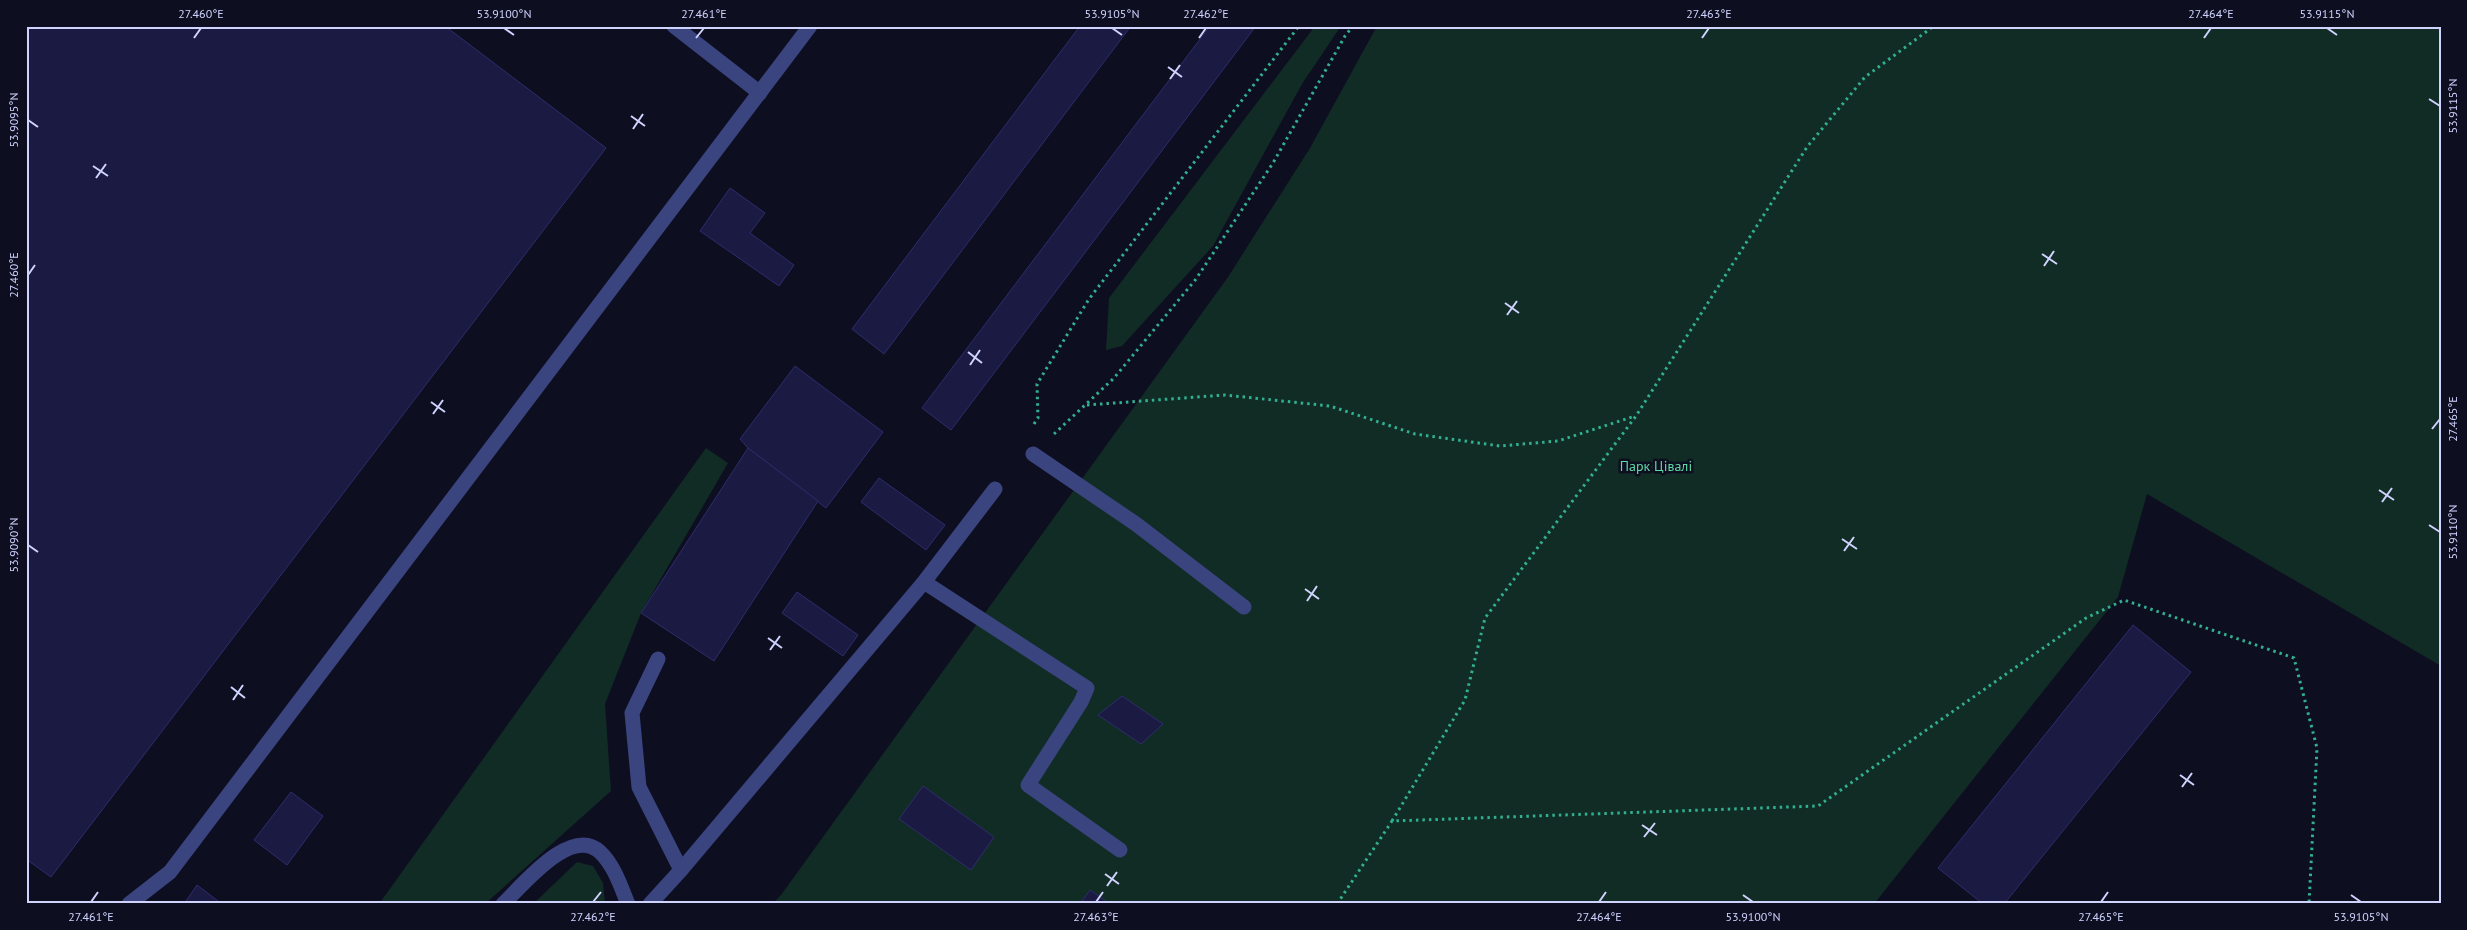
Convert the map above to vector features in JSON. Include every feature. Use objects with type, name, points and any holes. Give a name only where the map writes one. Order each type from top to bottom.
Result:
[{"type":"lane","points":[[674,26],[760,93]]},
{"type":"lane","points":[[129,904],[170,872],[810,26]]},
{"type":"lane","points":[[1033,454],[1136,524],[1244,607]]},
{"type":"lane","points":[[650,904],[681,870],[924,582],[995,489]]},
{"type":"lane","points":[[924,582],[1087,688],[1028,785],[1120,850]]},
{"type":"lane","points":[[658,660],[632,713],[639,787],[681,870]]},
{"type":"lane","points":[[503,904],[562,850],[584,844],[600,852],[613,869],[628,904]]},
{"type":"path","points":[[1033,426],[1038,418],[1037,384],[1089,299],[1299,26]]},
{"type":"path","points":[[1033,454],[1114,378],[1196,279],[1273,163],[1345,36],[1353,26]]},
{"type":"path","points":[[1337,904],[1392,821],[1466,700],[1485,618],[1636,416],[1807,147],[1866,77],[1934,26]]},
{"type":"path","points":[[1086,405],[1225,395],[1330,406],[1415,434],[1500,446],[1558,441],[1636,416]]},
{"type":"path","points":[[1392,821],[1818,806],[2086,618],[2124,600],[2294,658],[2317,748],[2309,904]]},
{"type":"green space","points":[[1315,26],[1341,26],[1302,84],[1213,246],[1122,346],[1106,350],[1109,298]]},
{"type":"green space","name":"Парк Цівалі","points":[[1377,26],[2441,26],[2441,666],[2147,494],[2118,597],[1874,904],[772,904],[781,895],[1228,277],[1310,148]]},
{"type":"green space","points":[[706,448],[728,463],[641,613],[605,704],[611,791],[485,904],[379,904]]},
{"type":"green space","points":[[577,862],[593,866],[603,883],[605,904],[533,904]]},
{"type":"building","points":[[26,26],[445,26],[606,148],[51,877],[26,859]]},
{"type":"building","points":[[1080,26],[1131,26],[884,354],[852,329]]},
{"type":"building","points":[[1210,26],[1256,26],[951,430],[922,408]]},
{"type":"building","points":[[730,188],[765,213],[750,233],[794,265],[779,286],[700,231]]},
{"type":"building","points":[[795,366],[883,432],[826,508],[748,448],[740,439]]},
{"type":"building","points":[[748,448],[818,501],[714,661],[641,613]]},
{"type":"building","points":[[879,478],[945,525],[926,550],[861,502]]},
{"type":"building","points":[[797,592],[858,635],[843,656],[782,613]]},
{"type":"building","points":[[2133,625],[2191,672],[2004,904],[1983,904],[1938,868]]},
{"type":"building","points":[[1122,696],[1163,724],[1141,744],[1098,715]]},
{"type":"building","points":[[923,786],[994,837],[971,870],[899,819]]},
{"type":"building","points":[[291,792],[323,816],[287,865],[254,840]]},
{"type":"building","points":[[197,885],[222,904],[184,904]]},
{"type":"building","points":[[1090,890],[1110,904],[1080,904]]}]
